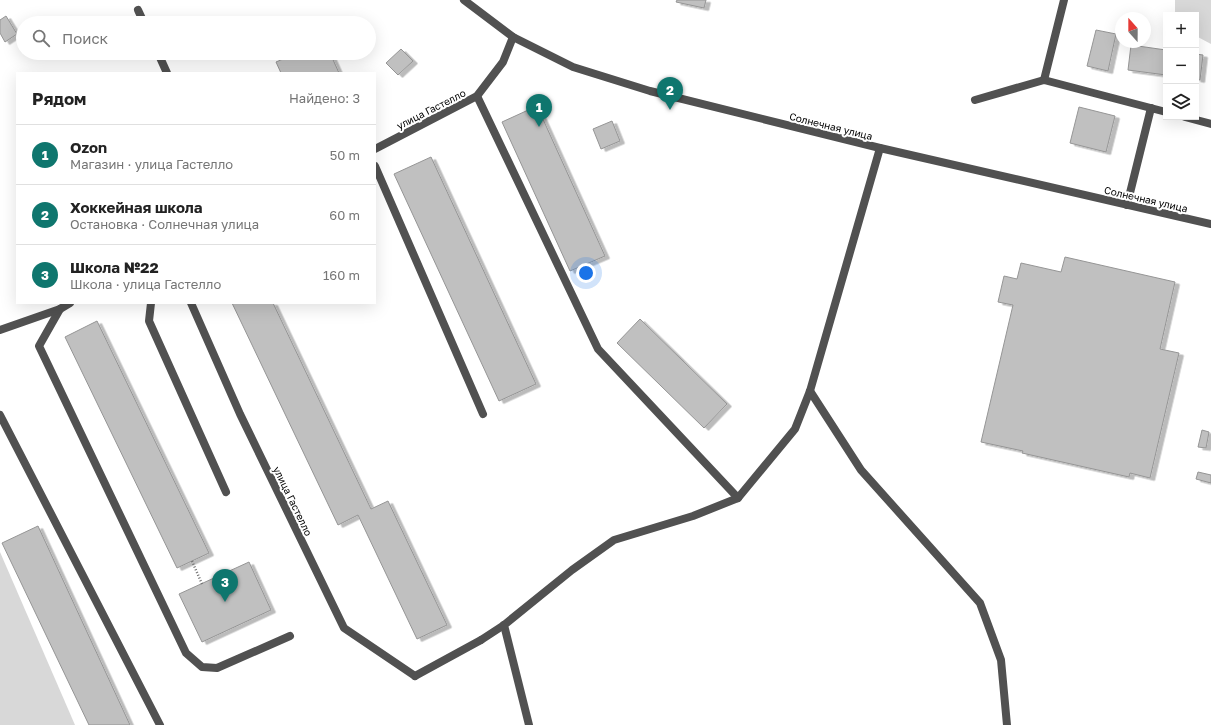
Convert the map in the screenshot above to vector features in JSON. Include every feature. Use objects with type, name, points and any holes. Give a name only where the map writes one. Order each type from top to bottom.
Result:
[{"type":"street","name":"Солнечная улица","points":[[464,0],[513,36],[573,67],[650,91],[880,148],[1211,224]]},
{"type":"street","points":[[1044,80],[1064,0]]},
{"type":"street","points":[[138,10],[141,16]]},
{"type":"street","name":"улица Гастелло","points":[[376,148],[477,96],[503,62],[513,36]]},
{"type":"street","points":[[161,60],[167,72]]},
{"type":"street","points":[[974,100],[1044,80],[1163,111]]},
{"type":"street","points":[[477,96],[598,349],[738,498]]},
{"type":"street","points":[[1127,205],[1151,108]]},
{"type":"street","points":[[1196,120],[1211,124]]},
{"type":"street","points":[[529,725],[504,625],[572,570],[614,540],[693,516],[738,498],[795,430],[810,391],[880,148]]},
{"type":"street","points":[[376,168],[483,414]]},
{"type":"street","points":[[0,330],[60,309],[68,304]]},
{"type":"street","points":[[151,304],[149,321],[226,492]]},
{"type":"street","name":"улица Гастелло","points":[[191,304],[240,414],[344,628],[415,676],[481,640],[504,625]]},
{"type":"street","points":[[60,309],[39,346],[186,653],[202,667],[217,668],[290,636]]},
{"type":"street","points":[[810,391],[861,470],[980,604],[1001,660],[1008,725]]},
{"type":"street","points":[[0,415],[160,725]]},
{"type":"path","points":[[192,561],[202,584]]},
{"type":"shaded area","points":[[1175,0],[1211,0],[1211,44],[1199,38],[1199,12],[1175,12]]},
{"type":"shaded area","points":[[0,552],[75,725],[0,725]]},
{"type":"building","points":[[677,0],[706,0],[704,8],[676,2]]},
{"type":"building","points":[[6,16],[16,32],[16,35],[5,42],[0,33],[0,20]]},
{"type":"building","points":[[1096,30],[1115,34],[1108,71],[1087,66]]},
{"type":"building","points":[[1131,48],[1163,50],[1163,75],[1128,70]]},
{"type":"building","points":[[401,49],[413,61],[398,75],[386,63]]},
{"type":"building","points":[[1199,54],[1203,55],[1199,80]]},
{"type":"building","points":[[281,60],[333,60],[339,72],[281,72],[276,62]]},
{"type":"building","points":[[537,106],[605,256],[570,271],[502,122]]},
{"type":"building","points":[[1079,107],[1115,116],[1106,152],[1070,143]]},
{"type":"building","points":[[612,121],[620,141],[601,149],[593,129]]},
{"type":"building","points":[[431,157],[536,384],[499,401],[394,174]]},
{"type":"building","points":[[1065,257],[1175,282],[1160,349],[1179,353],[1150,478],[1130,473],[1129,477],[1022,453],[1023,451],[981,442],[1013,305],[998,302],[1004,276],[1017,279],[1021,263],[1061,272]]},
{"type":"building","points":[[232,304],[273,304],[371,509],[388,501],[447,625],[417,639],[358,515],[338,525]]},
{"type":"building","points":[[640,319],[727,404],[704,428],[617,343]]},
{"type":"building","points":[[97,321],[209,553],[177,568],[65,337]]},
{"type":"building","points":[[1202,430],[1209,432],[1206,448],[1198,447]]},
{"type":"building","points":[[1198,472],[1211,475],[1211,483],[1196,479]]},
{"type":"building","points":[[38,526],[130,725],[89,725],[2,543]]},
{"type":"building","points":[[249,562],[271,610],[202,642],[179,594]]},
{"type":"place","name":"Хоккейная школа","points":[[670,110]]},
{"type":"place","name":"Ozon","points":[[539,127]]},
{"type":"place","name":"Школа №22","points":[[225,602]]}]
